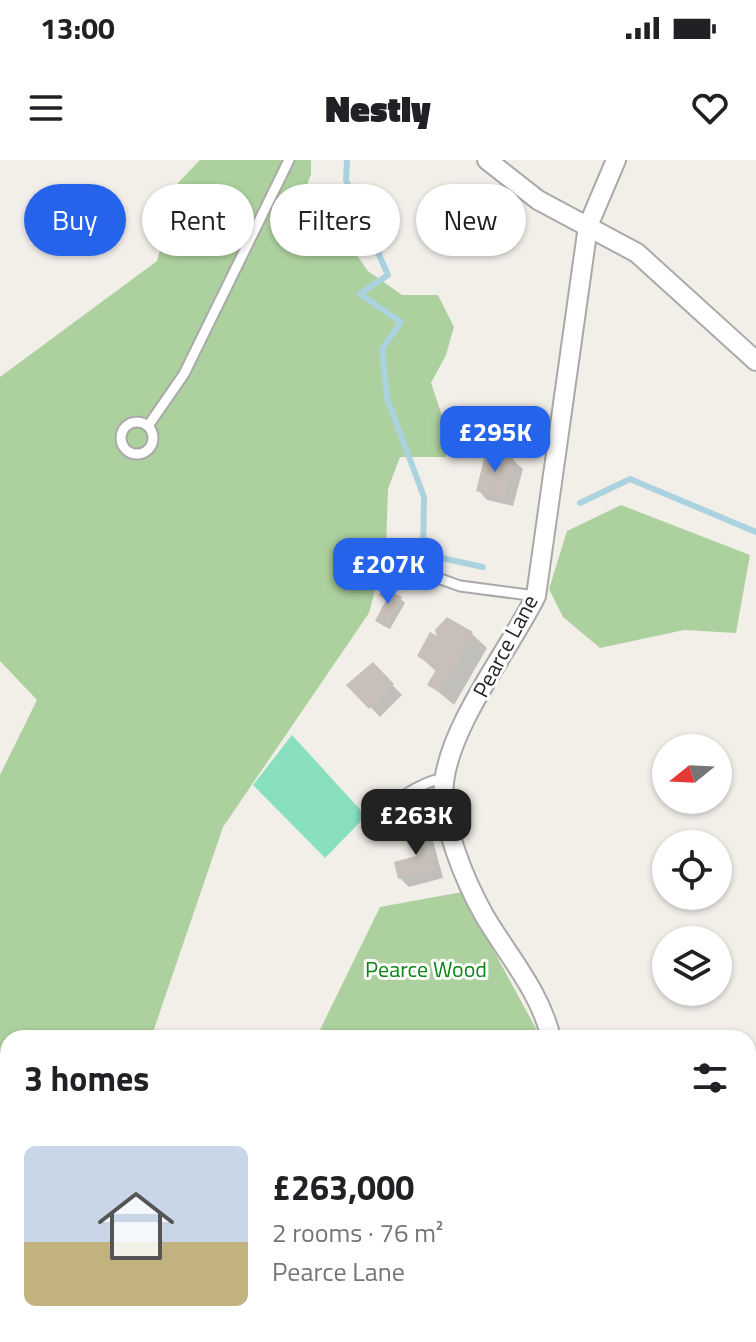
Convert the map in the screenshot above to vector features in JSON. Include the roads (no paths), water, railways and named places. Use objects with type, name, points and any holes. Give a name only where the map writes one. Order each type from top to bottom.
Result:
[{"type":"street","points":[[487,160],[538,200],[637,253],[756,361]]},
{"type":"street","name":"Pearce Lane","points":[[548,1030],[531,986],[483,913],[461,868],[444,796],[444,779],[468,714],[514,640],[536,596],[588,226],[616,160]]},
{"type":"lane","points":[[148,426],[184,374],[289,160]]},
{"type":"lane","points":[[421,572],[460,586],[536,596]]},
{"type":"lane","points":[[391,829],[390,811],[395,803],[436,778],[444,779]]},
{"type":"waterway","points":[[347,160],[346,180],[388,275],[360,294],[401,322],[382,349],[387,398],[424,497],[423,554],[483,567]]},
{"type":"waterway","points":[[580,503],[630,479],[756,532]]},
{"type":"park label","name":"Pearce Wood","points":[[426,969]]}]
